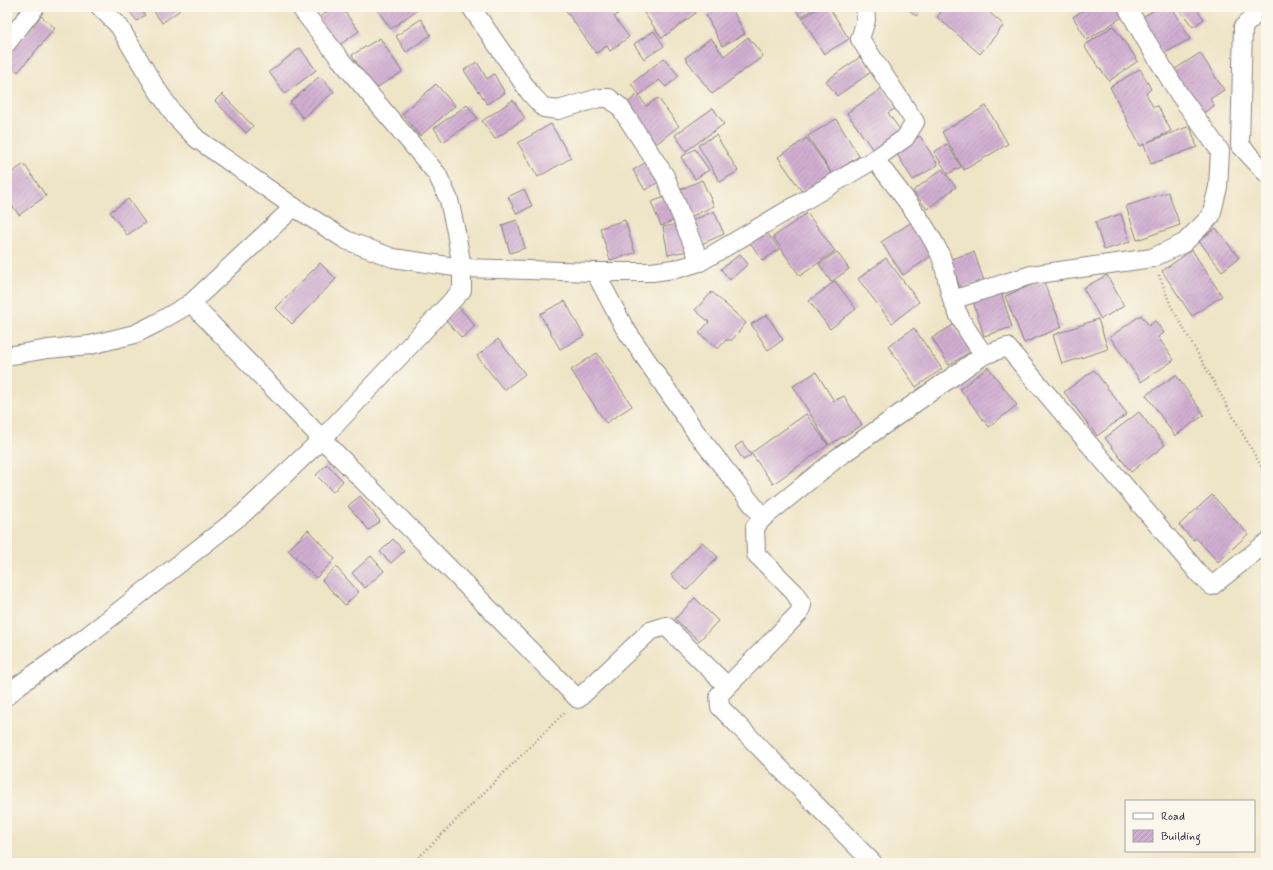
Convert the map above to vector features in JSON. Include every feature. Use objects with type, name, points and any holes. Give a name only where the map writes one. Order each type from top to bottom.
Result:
[{"type":"street","points":[[7,44],[35,7]]},
{"type":"street","points":[[100,7],[119,26],[154,85],[175,116],[197,139],[294,207],[346,240],[393,258],[462,268],[595,272],[652,272],[680,268],[700,262],[875,159],[905,138],[915,122],[860,39],[866,20],[865,7]]},
{"type":"street","points":[[7,696],[19,685],[82,640],[244,513],[322,439],[462,290],[462,268],[456,232],[449,200],[437,174],[340,59],[300,7]]},
{"type":"street","points":[[471,7],[530,93],[544,108],[558,110],[599,98],[609,98],[620,107],[665,176],[700,262]]},
{"type":"street","points":[[952,300],[1031,275],[1152,258],[1184,243],[1211,216],[1218,187],[1220,151],[1179,94],[1127,7]]},
{"type":"street","points":[[1263,7],[1243,27],[1240,144],[1266,173]]},
{"type":"street","points":[[875,159],[926,230],[940,254],[952,300],[968,331],[984,355]]},
{"type":"street","points":[[7,356],[48,348],[90,345],[135,334],[157,323],[191,303],[294,207]]},
{"type":"street","points":[[595,272],[624,327],[695,431],[763,518]]},
{"type":"street","points":[[191,303],[322,439],[578,699],[650,631],[666,626],[726,686]]},
{"type":"street","points":[[873,863],[720,707],[719,695],[726,686],[799,613],[802,605],[794,592],[756,554],[755,527],[763,518],[837,458],[984,355],[1006,347],[1200,575],[1212,586],[1266,543]]},
{"type":"path","points":[[1152,258],[1172,306],[1266,475]]},
{"type":"path","points":[[412,863],[578,699]]},
{"type":"building","points":[[139,7],[145,15],[137,21],[127,8]]},
{"type":"building","points":[[151,7],[177,7],[180,10],[162,23]]},
{"type":"building","points":[[333,7],[341,7],[359,31],[338,46],[318,19]]},
{"type":"building","points":[[375,7],[416,7],[418,9],[391,29]]},
{"type":"building","points":[[613,7],[618,14],[614,17],[629,37],[610,51],[607,46],[596,53],[564,8]]},
{"type":"building","points":[[653,7],[692,7],[696,13],[662,38],[644,13]]},
{"type":"building","points":[[721,7],[731,7],[745,34],[722,46],[706,15]]},
{"type":"building","points":[[794,7],[815,7],[801,17]]},
{"type":"building","points":[[820,7],[829,7],[849,39],[824,54],[802,18]]},
{"type":"building","points":[[905,7],[924,7],[916,16]]},
{"type":"building","points":[[945,7],[983,7],[1004,25],[980,54],[937,17]]},
{"type":"building","points":[[1088,7],[1118,7],[1124,16],[1087,40],[1073,17]]},
{"type":"building","points":[[1160,7],[1172,7],[1190,39],[1163,54],[1142,17]]},
{"type":"building","points":[[1195,7],[1204,19],[1193,27],[1178,8]]},
{"type":"building","points":[[41,16],[55,28],[18,72],[7,62],[7,57]]},
{"type":"building","points":[[421,19],[431,35],[406,52],[396,36]]},
{"type":"building","points":[[1113,26],[1138,61],[1109,81],[1084,46]]},
{"type":"building","points":[[654,31],[664,46],[644,59],[634,44]]},
{"type":"building","points":[[748,37],[763,56],[712,94],[685,58],[711,38],[724,56]]},
{"type":"building","points":[[380,38],[402,72],[373,90],[352,55]]},
{"type":"building","points":[[300,48],[316,70],[285,94],[269,72]]},
{"type":"building","points":[[1200,53],[1224,90],[1210,99],[1214,106],[1200,115],[1172,71]]},
{"type":"building","points":[[860,57],[871,72],[837,96],[826,81]]},
{"type":"building","points":[[664,58],[679,76],[666,87],[659,80],[640,95],[631,84]]},
{"type":"building","points":[[477,62],[487,79],[494,74],[505,93],[487,104],[464,70]]},
{"type":"building","points":[[1140,69],[1151,89],[1146,93],[1153,107],[1158,106],[1171,131],[1148,142],[1190,126],[1197,147],[1151,164],[1144,144],[1140,146],[1110,87]]},
{"type":"building","points":[[320,76],[334,92],[303,118],[290,102]]},
{"type":"building","points":[[436,84],[455,106],[420,136],[402,114]]},
{"type":"building","points":[[882,88],[896,108],[888,113],[903,134],[875,153],[847,113]]},
{"type":"building","points":[[222,94],[253,126],[246,133],[215,101]]},
{"type":"building","points":[[638,94],[646,106],[658,98],[679,126],[656,144],[626,104]]},
{"type":"building","points":[[7,100],[11,105],[7,108]]},
{"type":"building","points":[[513,100],[525,118],[495,139],[482,121]]},
{"type":"building","points":[[467,105],[477,118],[443,142],[434,128]]},
{"type":"building","points":[[986,106],[1008,144],[964,170],[942,132]]},
{"type":"building","points":[[713,108],[724,124],[686,151],[675,135]]},
{"type":"building","points":[[836,119],[859,156],[832,174],[808,136]]},
{"type":"building","points":[[551,124],[571,158],[538,177],[518,143]]},
{"type":"building","points":[[716,135],[738,171],[720,182],[698,145]]},
{"type":"building","points":[[920,136],[938,165],[913,180],[895,151]]},
{"type":"building","points":[[807,138],[831,173],[802,192],[778,157]]},
{"type":"building","points":[[947,144],[961,167],[948,174],[934,152]]},
{"type":"building","points":[[695,149],[709,170],[695,179],[681,157]]},
{"type":"building","points":[[648,161],[659,182],[645,190],[633,170]]},
{"type":"building","points":[[24,164],[46,196],[19,215],[7,199],[7,176]]},
{"type":"building","points":[[942,169],[956,187],[927,209],[913,191]]},
{"type":"building","points":[[702,180],[714,206],[688,218],[677,191]]},
{"type":"building","points":[[524,189],[532,206],[517,214],[508,197]]},
{"type":"building","points":[[1168,192],[1180,225],[1137,240],[1126,206]]},
{"type":"building","points":[[668,196],[677,219],[661,226],[651,202]]},
{"type":"building","points":[[128,199],[145,223],[127,235],[110,212]]},
{"type":"building","points":[[714,211],[724,234],[699,245],[689,222]]},
{"type":"building","points":[[807,213],[835,251],[800,276],[773,237]]},
{"type":"building","points":[[1121,214],[1130,242],[1104,250],[1095,222]]},
{"type":"building","points":[[517,220],[525,248],[510,253],[502,225]]},
{"type":"building","points":[[625,220],[635,253],[610,260],[600,228]]},
{"type":"building","points":[[912,222],[933,255],[903,275],[881,242]]},
{"type":"building","points":[[682,223],[687,251],[668,255],[663,227]]},
{"type":"building","points":[[1216,228],[1239,258],[1222,271],[1199,241]]},
{"type":"building","points":[[765,230],[779,249],[763,261],[749,241]]},
{"type":"building","points":[[1192,250],[1222,296],[1192,316],[1162,271]]},
{"type":"building","points":[[837,252],[849,269],[831,282],[819,264]]},
{"type":"building","points":[[974,252],[984,281],[960,289],[951,259]]},
{"type":"building","points":[[740,254],[748,264],[730,280],[721,269]]},
{"type":"building","points":[[886,258],[919,302],[892,323],[858,279]]},
{"type":"building","points":[[320,263],[336,279],[292,324],[276,308]]},
{"type":"building","points":[[1107,275],[1124,306],[1101,319],[1083,288]]},
{"type":"building","points":[[1043,280],[1062,327],[1024,343],[1005,296]]},
{"type":"building","points":[[835,281],[856,309],[830,329],[809,301]]},
{"type":"building","points":[[712,292],[746,323],[732,340],[726,340],[718,349],[699,333],[709,322],[695,310]]},
{"type":"building","points":[[1001,292],[1012,327],[984,336],[973,301]]},
{"type":"building","points":[[565,301],[584,336],[560,349],[540,314]]},
{"type":"building","points":[[459,307],[475,326],[462,338],[445,319]]},
{"type":"building","points":[[767,315],[783,340],[768,350],[751,324]]},
{"type":"building","points":[[1141,315],[1149,326],[1155,321],[1164,333],[1158,337],[1174,360],[1141,382],[1110,337]]},
{"type":"building","points":[[1098,319],[1108,349],[1062,364],[1053,335]]},
{"type":"building","points":[[953,325],[970,352],[949,365],[932,338]]},
{"type":"building","points":[[914,328],[942,369],[916,387],[888,346]]},
{"type":"building","points":[[498,339],[525,374],[504,390],[477,356]]},
{"type":"building","points":[[597,353],[632,406],[606,423],[571,370]]},
{"type":"building","points":[[988,367],[1017,405],[989,427],[960,389]]},
{"type":"building","points":[[1094,370],[1127,414],[1097,436],[1064,392]]},
{"type":"building","points":[[816,372],[834,401],[844,396],[862,425],[829,445],[793,386]]},
{"type":"building","points":[[1176,375],[1204,415],[1175,436],[1146,395]]},
{"type":"building","points":[[1139,412],[1165,445],[1131,472],[1105,438]]},
{"type":"building","points":[[806,414],[828,445],[773,484],[751,453]]},
{"type":"building","points":[[742,442],[751,455],[743,460],[735,447]]},
{"type":"building","points":[[327,464],[343,481],[333,492],[316,475]]},
{"type":"building","points":[[1212,495],[1248,534],[1218,562],[1196,538],[1193,540],[1179,525]]},
{"type":"building","points":[[360,496],[380,521],[369,530],[348,506]]},
{"type":"building","points":[[308,530],[335,559],[316,578],[288,550]]},
{"type":"building","points":[[393,539],[404,551],[391,563],[380,552]]},
{"type":"building","points":[[702,542],[718,557],[687,590],[671,575]]},
{"type":"building","points":[[371,556],[384,571],[365,588],[352,573]]},
{"type":"building","points":[[336,567],[359,592],[345,605],[322,580]]},
{"type":"building","points":[[695,598],[718,621],[699,641],[675,619]]}]
